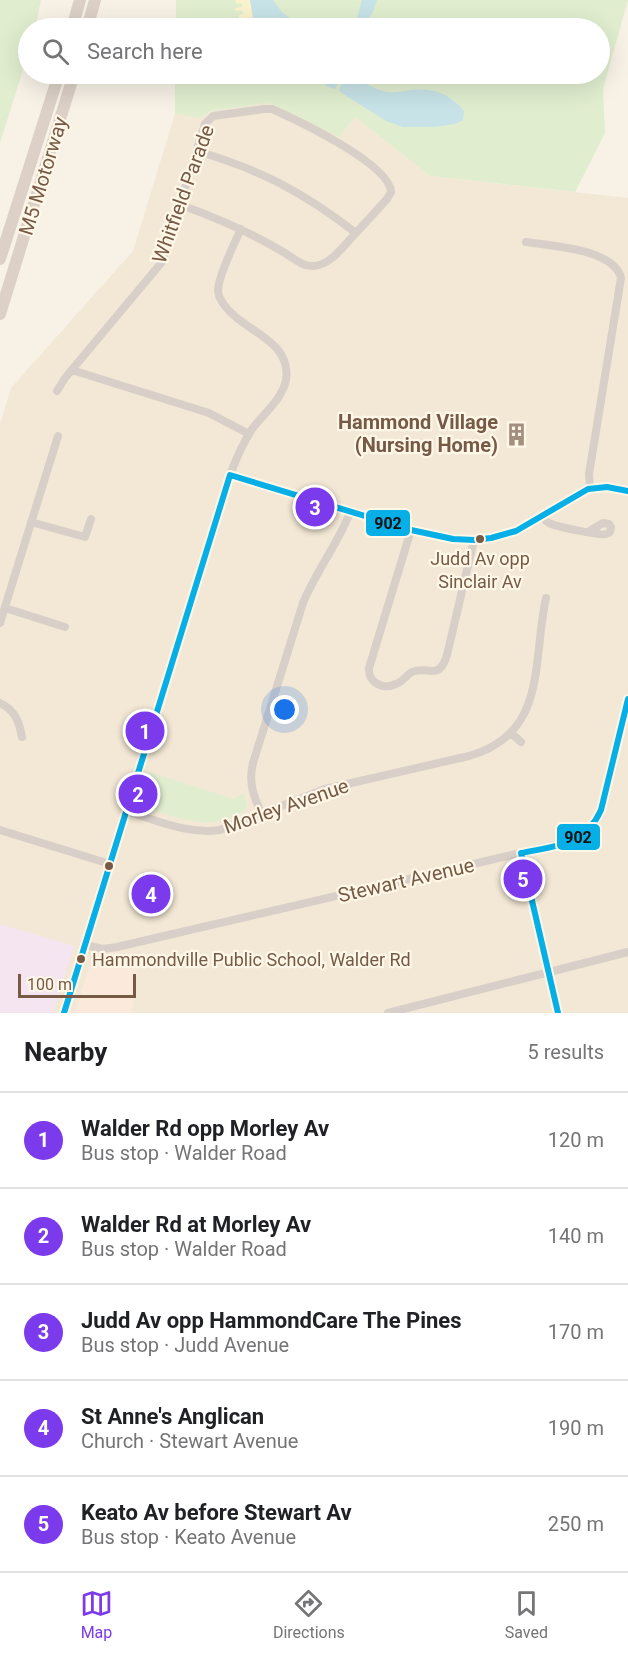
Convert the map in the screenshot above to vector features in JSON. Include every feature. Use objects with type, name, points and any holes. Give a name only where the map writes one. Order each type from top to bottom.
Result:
[{"type":"highway","points":[[75,18],[80,0]]},
{"type":"highway","points":[[90,18],[95,0]]},
{"type":"highway","name":"M5 Motorway","points":[[0,259],[55,84]]},
{"type":"highway","name":"M5 Motorway","points":[[0,314],[71,84]]},
{"type":"street","name":"Whitfield Parade","points":[[57,391],[162,262],[207,121],[216,115],[268,109],[315,130],[373,166],[390,185],[391,192],[356,233]]},
{"type":"street","points":[[180,205],[241,229],[303,264],[311,266],[319,265],[331,258],[356,233],[316,203],[279,182],[243,166],[197,151]]},
{"type":"street","points":[[64,1013],[230,475],[249,434],[279,396],[284,385],[286,372],[283,359],[275,345],[234,316],[219,295],[220,280],[241,229]]},
{"type":"street","points":[[526,242],[590,254],[611,263],[616,267],[621,278],[589,474],[590,488]]},
{"type":"street","points":[[72,370],[209,413],[249,434]]},
{"type":"street","points":[[0,623],[57,436]]},
{"type":"street","points":[[230,475],[411,530],[447,538],[474,540],[507,535],[590,488],[607,487],[628,491]]},
{"type":"street","points":[[262,815],[251,788],[250,776],[253,763],[303,603],[350,512]]},
{"type":"street","points":[[542,517],[550,524],[588,532]]},
{"type":"street","points":[[31,522],[86,537],[91,519]]},
{"type":"street","points":[[411,530],[369,668],[370,677],[376,684],[397,684],[412,672],[431,672],[443,666],[474,540]]},
{"type":"street","name":"Morley Avenue","points":[[126,811],[182,828],[206,832],[228,828],[325,789],[478,753],[494,745],[510,733],[524,714],[533,691],[546,598]]},
{"type":"street","points":[[5,608],[65,627]]},
{"type":"street","name":"Stewart Avenue","points":[[85,945],[103,948],[117,947],[576,840],[595,825],[601,810],[628,699]]},
{"type":"street","points":[[0,703],[16,717],[22,737]]},
{"type":"street","points":[[510,733],[521,742]]},
{"type":"street","points":[[1,833],[110,864]]},
{"type":"street","points":[[521,853],[558,1013]]},
{"type":"street","points":[[388,1013],[628,952]]},
{"type":"shaded area","points":[[269,103],[339,136],[355,117],[430,176],[628,198],[628,1013],[0,1013],[0,424],[11,388],[133,251],[175,114],[200,118],[211,111]]},
{"type":"shaded area","points":[[0,924],[74,946],[53,1013],[0,1013]]},
{"type":"shaded area","points":[[138,955],[132,1013],[75,1013],[89,967]]},
{"type":"green space","points":[[0,0],[41,0],[37,18],[18,18],[19,84],[0,143]]},
{"type":"green space","points":[[176,0],[628,0],[610,64],[610,18],[176,18]]},
{"type":"green space","points":[[175,84],[604,84],[605,133],[575,192],[430,176],[355,117],[339,137],[269,103],[211,111],[200,118],[175,114]]},
{"type":"green space","points":[[149,772],[234,799],[244,792],[247,807],[233,817],[208,822],[198,822],[152,810],[144,803],[143,798]]},
{"type":"sand","points":[[235,0],[250,0],[253,18],[239,18],[243,12],[236,11],[235,8],[243,5],[237,4]]},
{"type":"water","points":[[250,0],[273,0],[290,18],[253,18]]},
{"type":"water","points":[[362,0],[377,0],[369,18],[357,18]]},
{"type":"water","points":[[324,84],[337,84],[335,89]]},
{"type":"water","points":[[342,84],[365,84],[388,92],[434,91],[452,100],[464,111],[463,120],[455,124],[434,127],[403,127],[386,121],[339,90]]},
{"type":"transit line","name":"902","points":[[230,475],[411,530],[453,539],[474,540],[516,531],[588,489],[607,487],[628,491]]},
{"type":"transit line","name":"902","points":[[64,1013],[230,475]]},
{"type":"transit line","name":"902","points":[[521,853],[557,846],[578,838],[594,822],[601,810],[628,699]]},
{"type":"transit line","name":"902","points":[[521,853],[558,1013]]},
{"type":"place","name":"Hammond Village (Nursing Home)","points":[[516,434]]},
{"type":"place","name":"Judd Av opp HammondCare The Pines","points":[[315,507]]},
{"type":"place","name":"Judd Av opp Sinclair Av","points":[[480,539]]},
{"type":"place","name":"Walder Rd opp Morley Av","points":[[145,731]]},
{"type":"place","name":"Walder Rd at Morley Av","points":[[138,794]]},
{"type":"place","name":"Keato Av before Stewart Av","points":[[523,879]]},
{"type":"place","name":"St Anne's Anglican","points":[[151,894]]},
{"type":"place","name":"Hammondville Public School, Walder Rd","points":[[81,959]]}]
